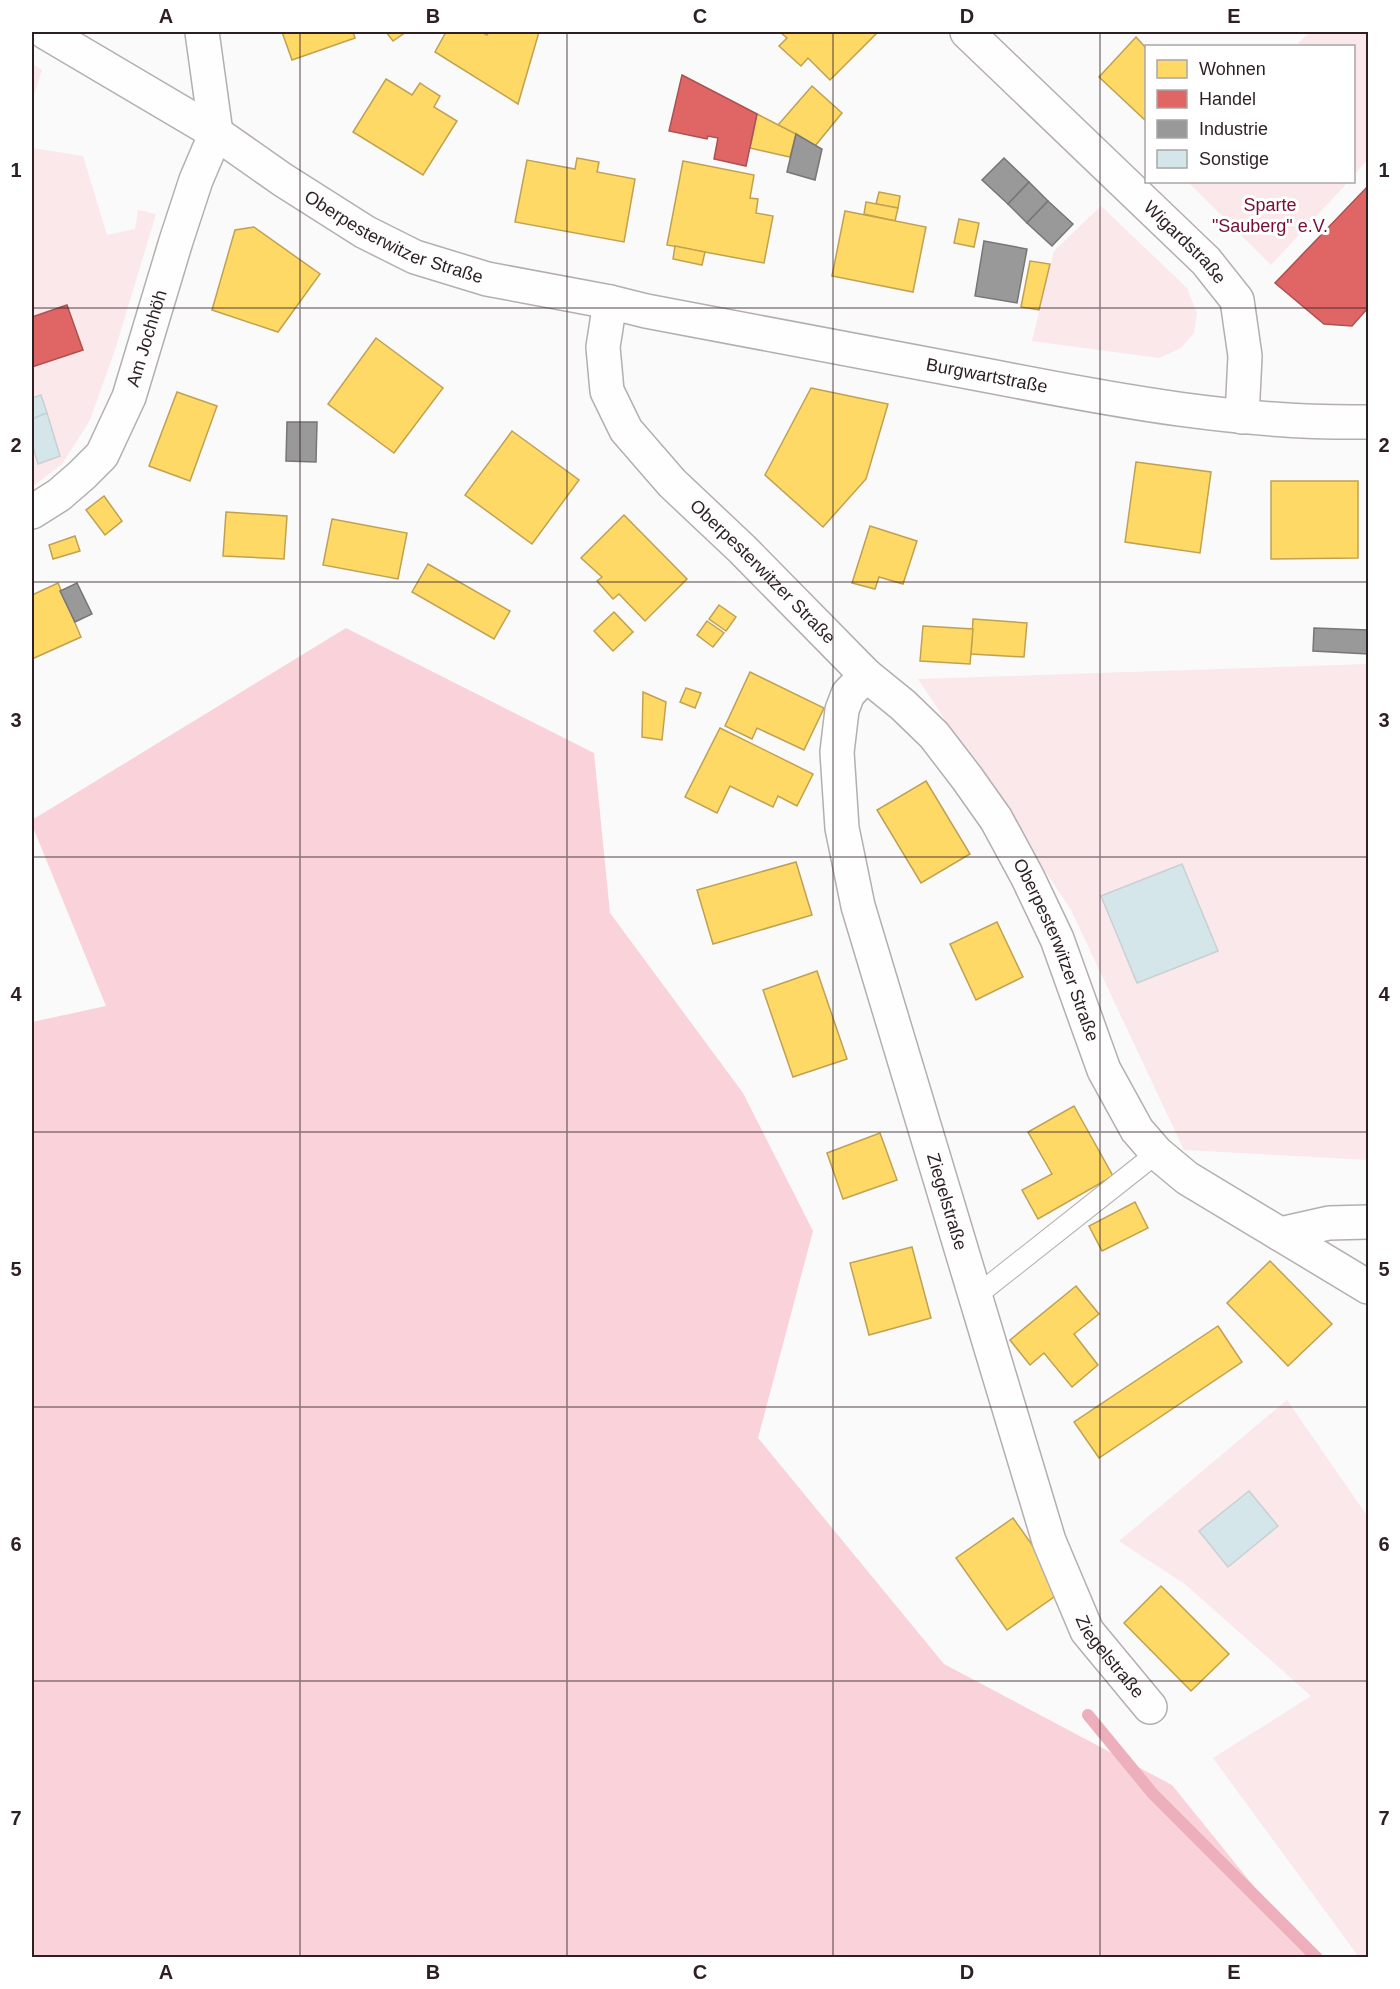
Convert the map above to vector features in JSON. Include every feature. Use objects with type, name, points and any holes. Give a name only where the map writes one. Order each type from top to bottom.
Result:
[{"type":"street","name":"Oberpesterwitzer Straße","points":[[45,32],[216,134],[365,232],[415,257],[487,279],[610,302],[603,347],[606,385],[613,406],[626,430],[672,483],[742,549],[866,675],[903,705],[934,735],[996,819],[1057,939],[1104,1070],[1137,1130],[1157,1153],[1187,1178],[1368,1287]]},
{"type":"street","points":[[202,32],[216,134]]},
{"type":"street","name":"Wigardstraße","points":[[967,32],[1206,261],[1238,300],[1245,356],[1242,417]]},
{"type":"street","name":"Am Jochhöh","points":[[32,512],[59,495],[102,454],[129,397],[196,180],[216,134]]},
{"type":"street","name":"Burgwartstraße","points":[[610,302],[646,311],[1104,399],[1242,417],[1301,422],[1368,422]]},
{"type":"street","name":"Ziegelstraße","points":[[866,675],[848,694],[842,710],[837,752],[842,828],[858,906],[1049,1541],[1087,1631],[1150,1707]]},
{"type":"street","points":[[1280,1234],[1329,1223],[1368,1222]]},
{"type":"lane","points":[[976,1296],[1157,1153]]},
{"type":"green space","name":"Sparte \"Sauberg\" e.V.","points":[[1306,32],[1368,32],[1368,159],[1355,174],[1355,45],[1296,45],[1308,34]]},
{"type":"green space","points":[[32,64],[42,70],[32,102]]},
{"type":"green space","points":[[32,148],[83,156],[107,235],[135,229],[138,210],[156,214],[115,350],[90,420],[62,464],[32,487]]},
{"type":"green space","name":"Sparte \"Sauberg\" e.V.","points":[[1189,183],[1347,183],[1271,265]]},
{"type":"green space","points":[[1101,206],[1187,288],[1197,313],[1194,333],[1181,348],[1159,358],[1032,341],[1054,251]]},
{"type":"green space","points":[[1368,664],[1368,1160],[1184,1150],[1071,910],[918,679]]},
{"type":"green space","points":[[1287,1400],[1368,1517],[1368,1957],[1359,1957],[1213,1758],[1311,1696],[1186,1585],[1119,1541]]},
{"type":"shaded area","points":[[346,628],[594,753],[610,913],[743,1093],[813,1231],[758,1438],[944,1664],[1172,1785],[1311,1957],[32,1957],[32,1022],[106,1006],[32,825],[32,820]]},
{"type":"building: Wohnen","points":[[282,32],[353,32],[355,38],[292,60]]},
{"type":"building: Wohnen","points":[[386,32],[406,32],[393,41]]},
{"type":"building: Wohnen","points":[[446,32],[481,32],[487,35],[489,32],[539,32],[518,104],[435,52]]},
{"type":"building: Wohnen","points":[[780,32],[878,32],[830,80],[808,58],[801,66],[779,46],[787,38]]},
{"type":"building: Wohnen","points":[[1136,37],[1145,47],[1145,120],[1099,77]]},
{"type":"building: Wohnen","points":[[386,79],[412,95],[420,83],[440,96],[434,107],[457,121],[423,175],[353,132]]},
{"type":"building: Wohnen","points":[[812,86],[842,113],[815,146],[778,125]]},
{"type":"building: Wohnen","points":[[757,114],[796,134],[790,157],[750,148]]},
{"type":"building: Wohnen","points":[[577,158],[599,162],[597,172],[635,179],[624,242],[515,222],[527,160],[575,169]]},
{"type":"building: Wohnen","points":[[683,161],[754,175],[750,198],[758,199],[756,213],[773,216],[764,263],[667,245]]},
{"type":"building: Wohnen","points":[[879,192],[900,196],[898,208],[876,204]]},
{"type":"building: Wohnen","points":[[866,202],[898,208],[895,221],[864,214]]},
{"type":"building: Wohnen","points":[[845,211],[926,227],[913,292],[832,276]]},
{"type":"building: Wohnen","points":[[959,219],[979,223],[974,247],[954,243]]},
{"type":"building: Wohnen","points":[[254,227],[320,274],[278,332],[212,310],[235,230]]},
{"type":"building: Wohnen","points":[[675,246],[705,252],[702,265],[673,259]]},
{"type":"building: Wohnen","points":[[1030,261],[1050,264],[1039,310],[1021,307]]},
{"type":"building: Wohnen","points":[[376,338],[443,388],[394,453],[328,404]]},
{"type":"building: Wohnen","points":[[811,388],[888,404],[866,479],[823,527],[765,475]]},
{"type":"building: Wohnen","points":[[177,392],[217,406],[190,481],[149,466]]},
{"type":"building: Wohnen","points":[[512,431],[579,480],[532,544],[465,495]]},
{"type":"building: Wohnen","points":[[1136,462],[1211,472],[1200,553],[1125,542]]},
{"type":"building: Wohnen","points":[[1271,481],[1358,481],[1358,558],[1271,559]]},
{"type":"building: Wohnen","points":[[104,496],[122,521],[105,535],[86,510]]},
{"type":"building: Wohnen","points":[[226,512],[287,516],[284,559],[223,556]]},
{"type":"building: Wohnen","points":[[624,515],[687,579],[645,621],[619,594],[613,599],[597,581],[602,577],[581,558]]},
{"type":"building: Wohnen","points":[[332,519],[407,533],[398,579],[323,565]]},
{"type":"building: Wohnen","points":[[870,526],[917,541],[903,584],[879,577],[875,589],[852,583]]},
{"type":"building: Wohnen","points":[[75,536],[80,551],[53,559],[49,545]]},
{"type":"building: Wohnen","points":[[428,564],[510,611],[494,639],[412,592]]},
{"type":"building: Wohnen","points":[[58,583],[81,637],[32,659],[32,595]]},
{"type":"building: Wohnen","points":[[719,605],[736,617],[726,631],[709,619]]},
{"type":"building: Wohnen","points":[[614,612],[633,632],[613,651],[594,631]]},
{"type":"building: Wohnen","points":[[973,619],[1027,623],[1024,657],[971,654]]},
{"type":"building: Wohnen","points":[[707,621],[724,633],[713,647],[697,635]]},
{"type":"building: Wohnen","points":[[923,626],[973,629],[970,664],[920,661]]},
{"type":"building: Wohnen","points":[[750,672],[824,708],[804,750],[757,728],[752,739],[725,726]]},
{"type":"building: Wohnen","points":[[686,688],[701,693],[695,708],[680,702]]},
{"type":"building: Wohnen","points":[[643,692],[666,702],[662,740],[642,737]]},
{"type":"building: Wohnen","points":[[720,728],[813,774],[797,806],[778,796],[773,807],[730,786],[717,813],[685,797]]},
{"type":"building: Wohnen","points":[[926,781],[970,854],[921,883],[877,810]]},
{"type":"building: Wohnen","points":[[796,862],[812,915],[713,944],[697,890]]},
{"type":"building: Wohnen","points":[[997,922],[1023,977],[976,1000],[950,944]]},
{"type":"building: Wohnen","points":[[817,971],[847,1059],[793,1077],[763,990]]},
{"type":"building: Wohnen","points":[[1074,1106],[1113,1176],[1038,1219],[1022,1190],[1052,1174],[1028,1132]]},
{"type":"building: Wohnen","points":[[880,1133],[897,1180],[843,1199],[827,1153]]},
{"type":"building: Wohnen","points":[[1135,1202],[1148,1228],[1102,1251],[1089,1226]]},
{"type":"building: Wohnen","points":[[912,1247],[931,1318],[869,1335],[850,1263]]},
{"type":"building: Wohnen","points":[[1270,1261],[1332,1324],[1288,1366],[1227,1303]]},
{"type":"building: Wohnen","points":[[1076,1286],[1099,1314],[1074,1334],[1098,1365],[1072,1387],[1044,1353],[1030,1365],[1010,1340]]},
{"type":"building: Wohnen","points":[[1218,1326],[1242,1362],[1099,1458],[1074,1422]]},
{"type":"building: Wohnen","points":[[1013,1518],[1064,1590],[1007,1630],[956,1558]]},
{"type":"building: Wohnen","points":[[1161,1586],[1229,1654],[1191,1691],[1124,1623]]},
{"type":"building: Handel","points":[[682,75],[757,114],[746,166],[714,159],[718,138],[708,136],[707,139],[669,131]]},
{"type":"building: Handel","points":[[1368,186],[1368,308],[1352,326],[1324,324],[1275,283]]},
{"type":"building: Handel","points":[[67,305],[83,350],[32,367],[32,317]]},
{"type":"building: Industrie","points":[[796,134],[822,149],[815,180],[787,172]]},
{"type":"building: Industrie","points":[[1004,158],[1029,182],[1008,204],[982,180]]},
{"type":"building: Industrie","points":[[1029,182],[1048,201],[1027,223],[1008,204]]},
{"type":"building: Industrie","points":[[1048,201],[1073,224],[1052,246],[1027,223]]},
{"type":"building: Industrie","points":[[984,241],[1027,249],[1017,303],[975,296]]},
{"type":"building: Industrie","points":[[287,422],[317,422],[316,462],[286,461]]},
{"type":"building: Industrie","points":[[77,583],[92,614],[75,622],[60,591]]},
{"type":"building: Industrie","points":[[1314,628],[1368,630],[1368,654],[1313,651]]},
{"type":"building: Sonstige","points":[[41,395],[47,413],[32,419],[32,398]]},
{"type":"building: Sonstige","points":[[47,413],[60,456],[38,464],[32,443],[32,419]]},
{"type":"building: Sonstige","points":[[1182,864],[1218,951],[1137,983],[1101,896]]},
{"type":"building: Sonstige","points":[[1249,1491],[1278,1526],[1228,1567],[1199,1531]]},
{"type":"waterway","points":[[1088,1715],[1153,1794],[1317,1958]]}]
